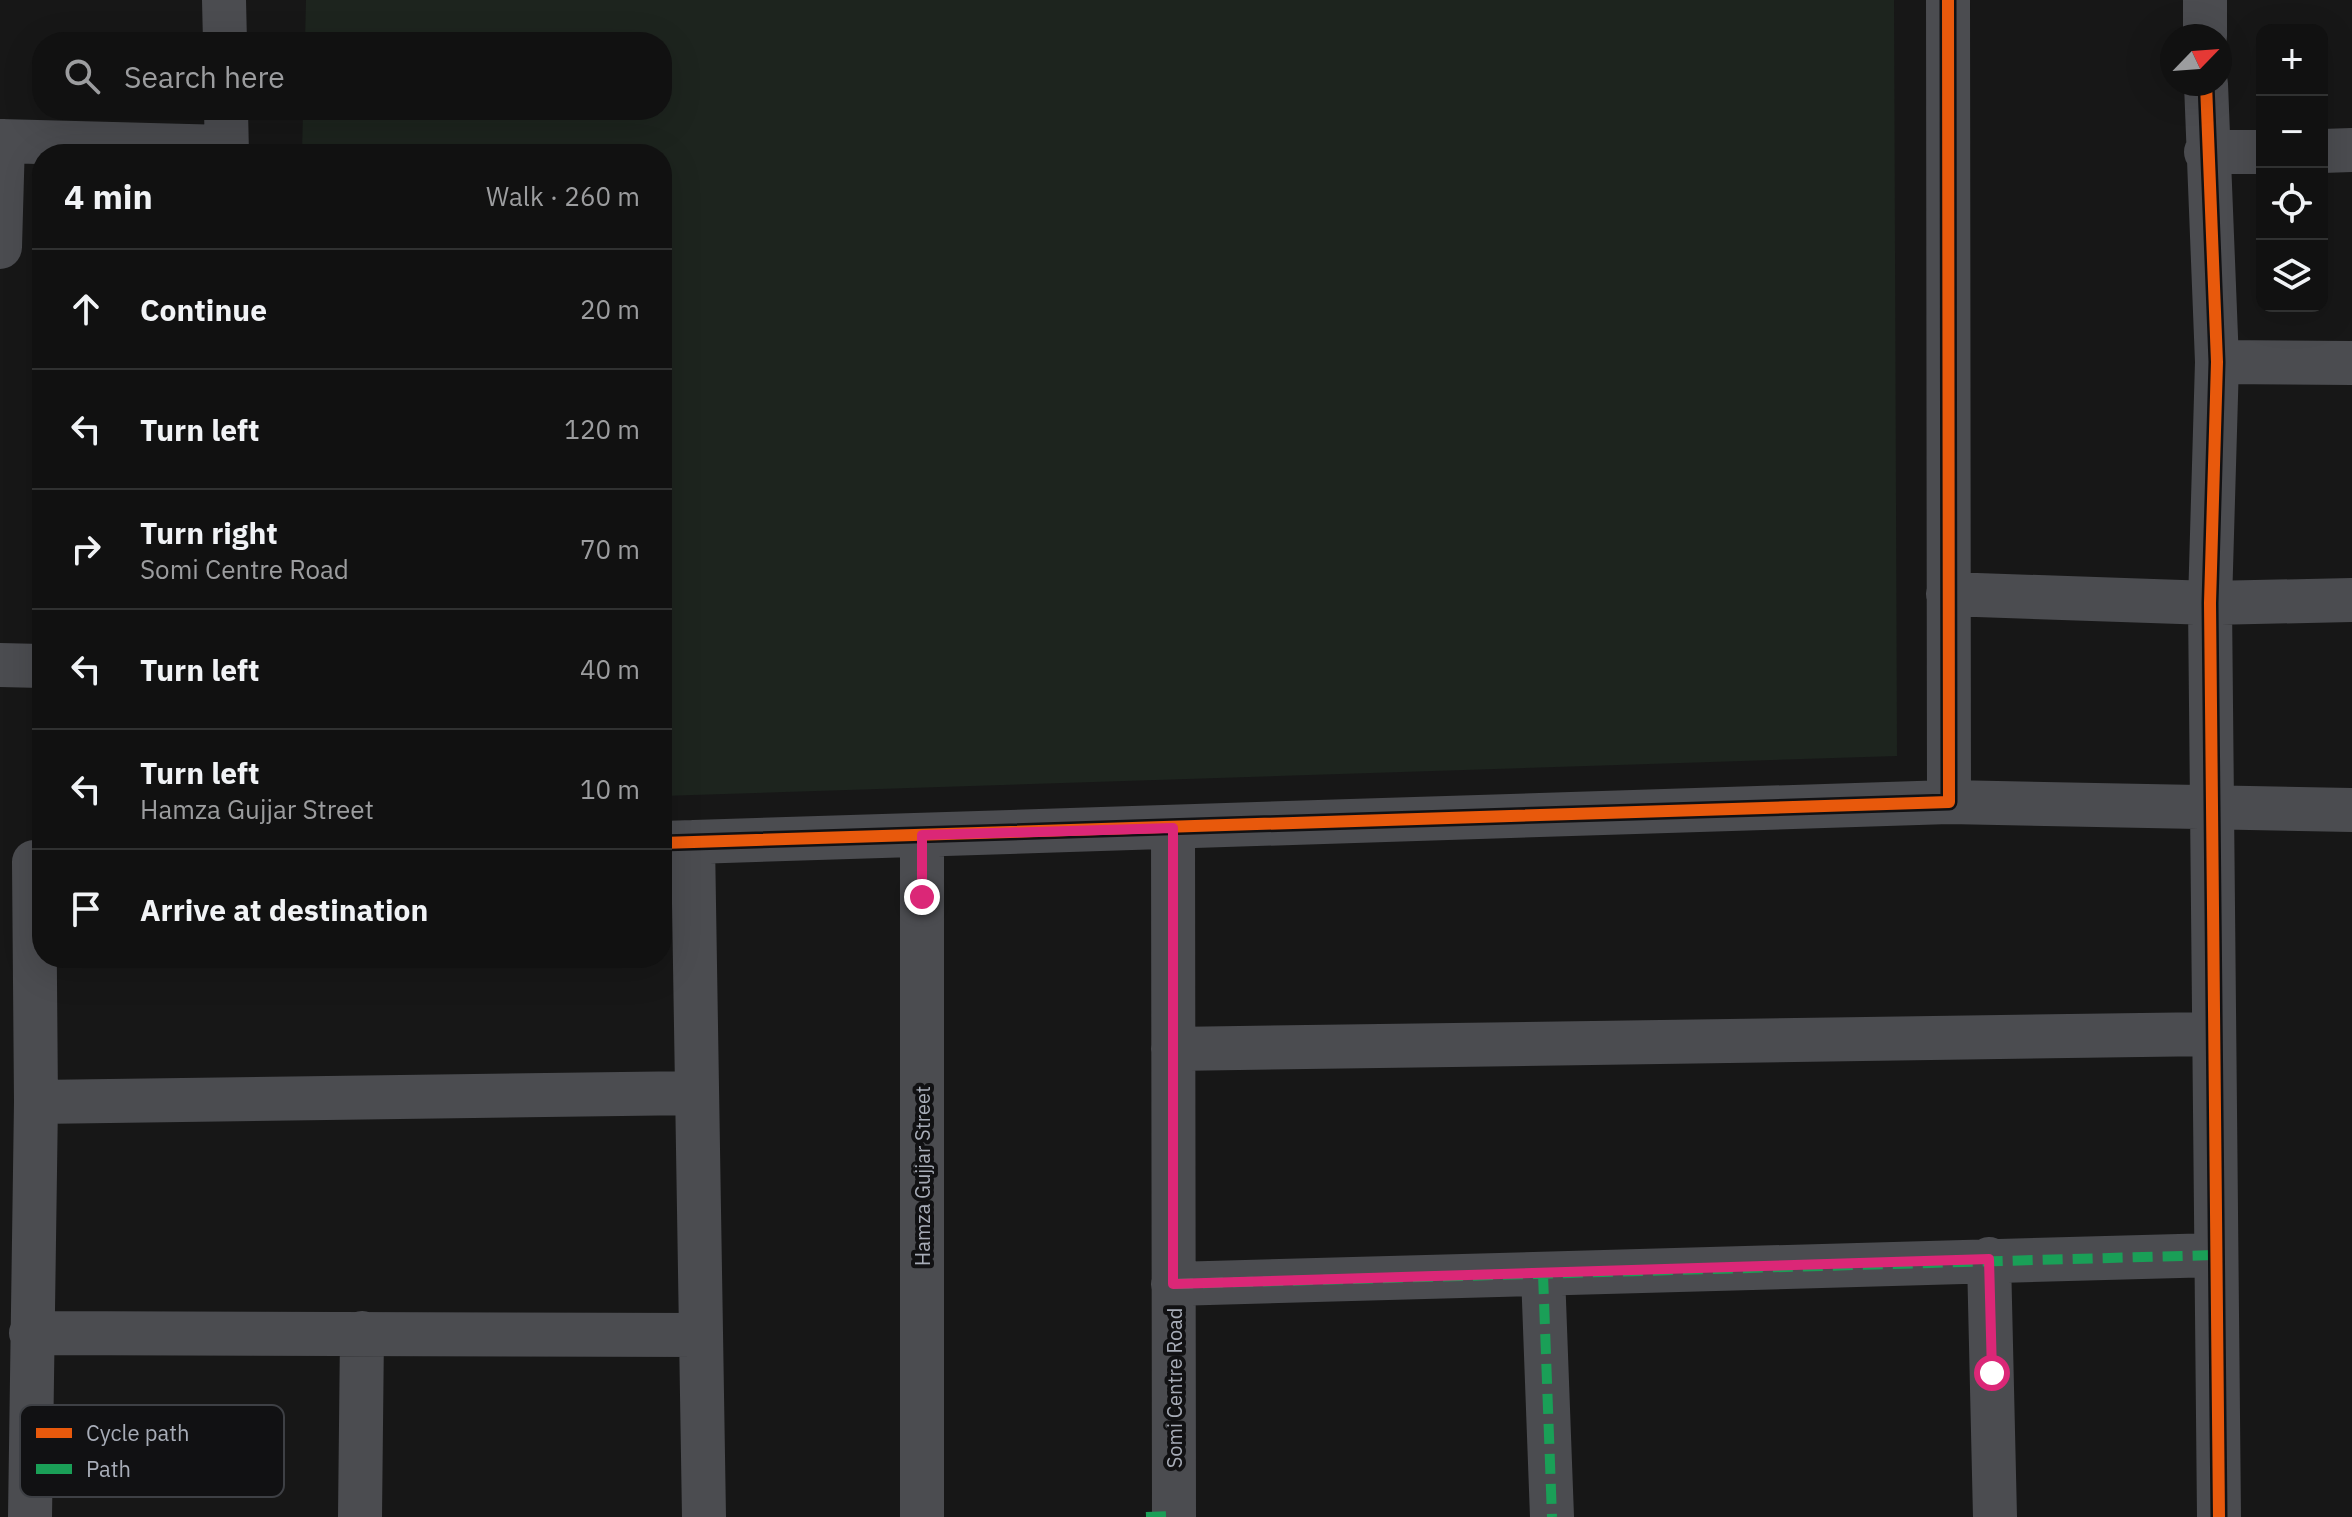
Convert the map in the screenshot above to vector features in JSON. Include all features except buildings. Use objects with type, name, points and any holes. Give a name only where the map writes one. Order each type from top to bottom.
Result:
[{"type":"street","points":[[224,0],[225,32]]},
{"type":"street","points":[[1948,0],[1949,802]]},
{"type":"street","points":[[2205,0],[2205,24]]},
{"type":"street","points":[[2206,96],[2217,362],[2210,603],[2219,1517]]},
{"type":"street","points":[[0,247],[2,141],[226,137]]},
{"type":"street","points":[[2328,151],[2352,150]]},
{"type":"street","points":[[2206,152],[2256,152]]},
{"type":"street","points":[[2217,362],[2352,363]]},
{"type":"street","points":[[1948,594],[2210,603],[2352,600]]},
{"type":"street","points":[[0,665],[32,666]]},
{"type":"street","points":[[704,1517],[697,1093],[678,842],[1949,802],[2352,810]]},
{"type":"street","name":"Somi Centre Road","points":[[1173,828],[1174,1517]]},
{"type":"street","name":"Hamza Gujjar Street","points":[[922,835],[922,1517]]},
{"type":"street","points":[[25,862],[36,1102],[31,1405]]},
{"type":"street","points":[[1173,1049],[2214,1034]]},
{"type":"street","points":[[36,1102],[697,1093]]},
{"type":"street","points":[[1173,1284],[2216,1255]]},
{"type":"street","points":[[1989,1259],[1995,1517]]},
{"type":"street","points":[[1543,1274],[1552,1517]]},
{"type":"street","points":[[31,1333],[701,1335]]},
{"type":"street","points":[[360,1517],[362,1333]]},
{"type":"street","points":[[30,1497],[30,1517]]},
{"type":"street","points":[[1146,1517],[1174,1517]]},
{"type":"shaded area","points":[[306,0],[1894,0],[1897,756],[672,796],[672,144],[302,144],[303,120],[672,120],[672,32],[305,32]]},
{"type":"marked path","points":[[1173,1284],[2216,1255]]},
{"type":"marked path","points":[[1543,1274],[1552,1517]]},
{"type":"marked path","points":[[1146,1517],[1174,1516]]},
{"type":"cycle path","points":[[672,843],[1949,802],[1948,0]]},
{"type":"cycle path","points":[[2206,96],[2217,362],[2210,603],[2219,1517]]},
{"type":"route","points":[[922,897],[922,835],[1173,828],[1173,1284],[1989,1259],[1992,1373]]}]
